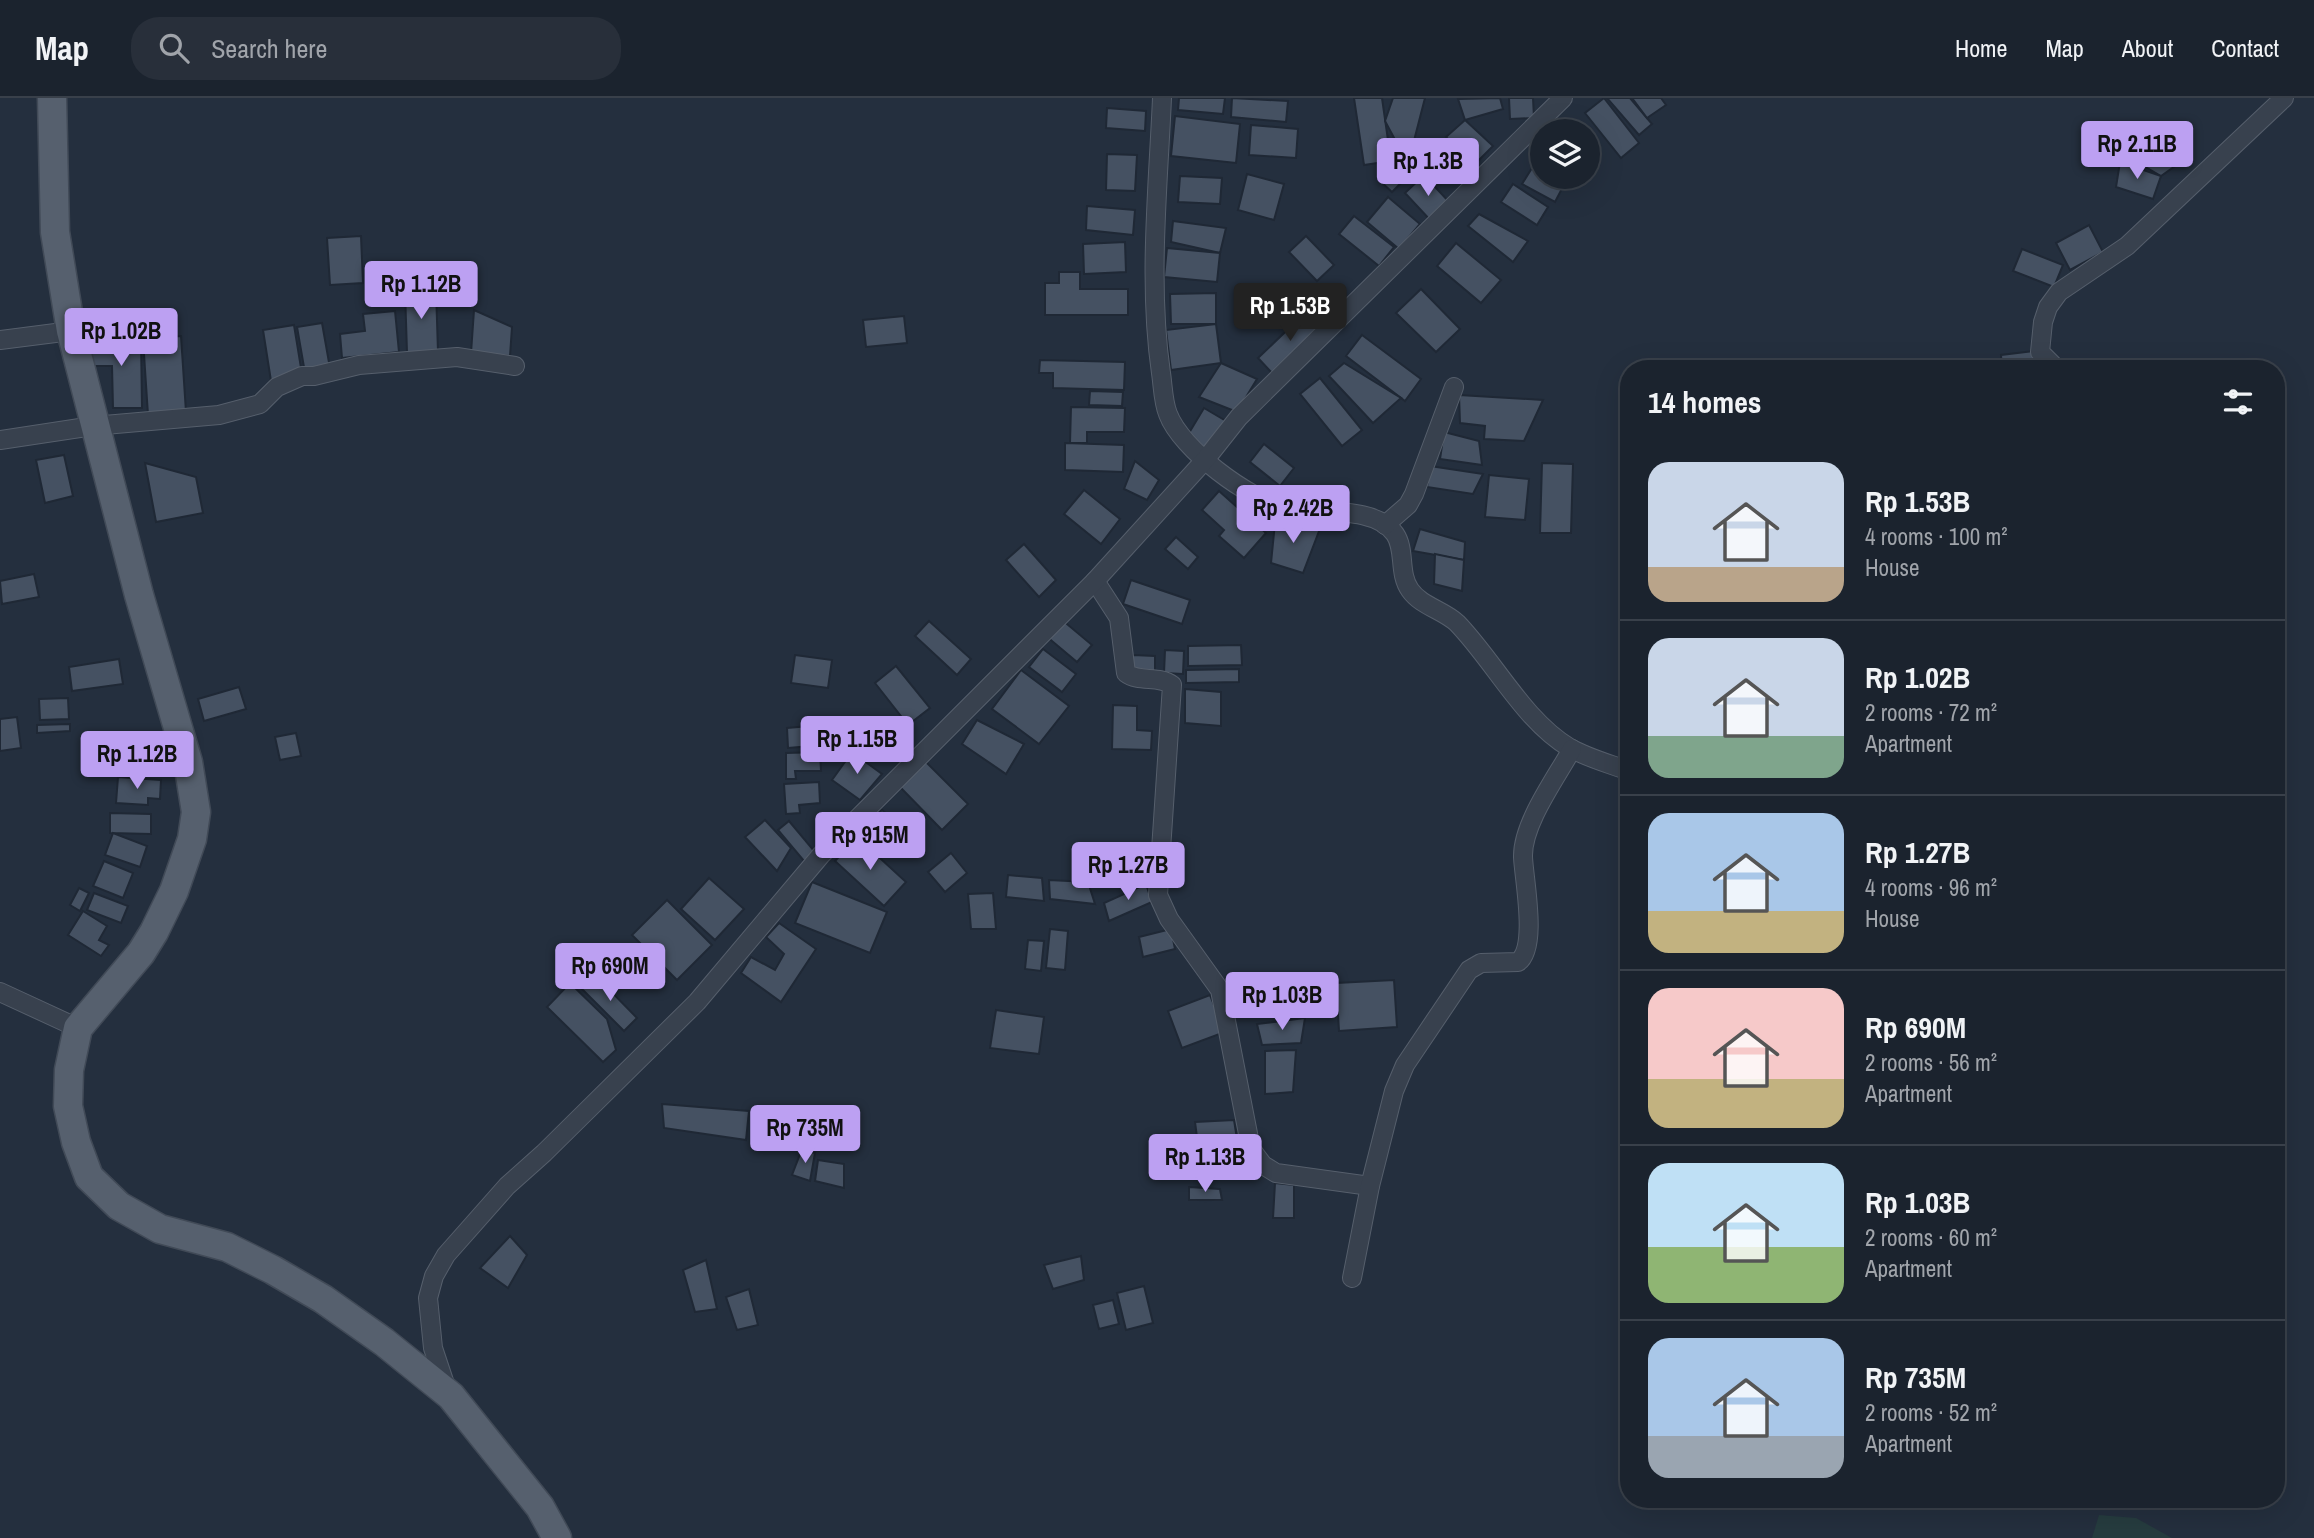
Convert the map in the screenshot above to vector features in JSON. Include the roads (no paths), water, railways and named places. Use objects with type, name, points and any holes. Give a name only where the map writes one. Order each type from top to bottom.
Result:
[{"type":"main road","points":[[52,98],[55,232],[71,331],[93,426],[185,751],[196,812],[192,839],[174,891],[154,932],[141,953],[78,1028],[69,1070],[68,1106],[76,1142],[89,1177],[119,1206],[143,1222],[227,1247],[323,1299],[384,1342],[451,1396],[540,1507],[557,1538]]},
{"type":"street","points":[[1163,98],[1156,267],[1158,356],[1167,413],[1176,432],[1205,460],[1270,504],[1297,509],[1348,512],[1385,524],[1395,534],[1404,578],[1412,593],[1450,617],[1476,642],[1531,713],[1556,739],[1572,749],[1620,768]]},
{"type":"street","points":[[451,1396],[440,1374],[429,1321],[428,1298],[434,1276],[446,1255],[507,1186],[697,1002],[821,855],[1095,581],[1205,460],[1239,416],[1563,98]]},
{"type":"street","points":[[2048,360],[2040,352],[2043,322],[2048,307],[2059,292],[2070,282],[2109,260],[2137,238],[2284,98]]},
{"type":"street","points":[[0,340],[71,331]]},
{"type":"street","points":[[0,440],[93,426],[219,415],[260,404],[277,387],[302,376],[314,376],[359,365],[457,357],[515,366]]},
{"type":"street","points":[[1385,524],[1408,505],[1414,494],[1454,387]]},
{"type":"street","points":[[1095,581],[1119,618],[1126,673],[1132,677],[1166,681],[1172,685],[1158,895],[1168,919],[1198,956],[1220,990],[1251,1149],[1263,1165],[1276,1173],[1370,1186]]},
{"type":"street","points":[[1352,1278],[1370,1186],[1394,1091],[1405,1065],[1469,970],[1481,963],[1518,962],[1527,951],[1523,855],[1525,835],[1572,749]]},
{"type":"street","points":[[0,992],[78,1028]]}]
